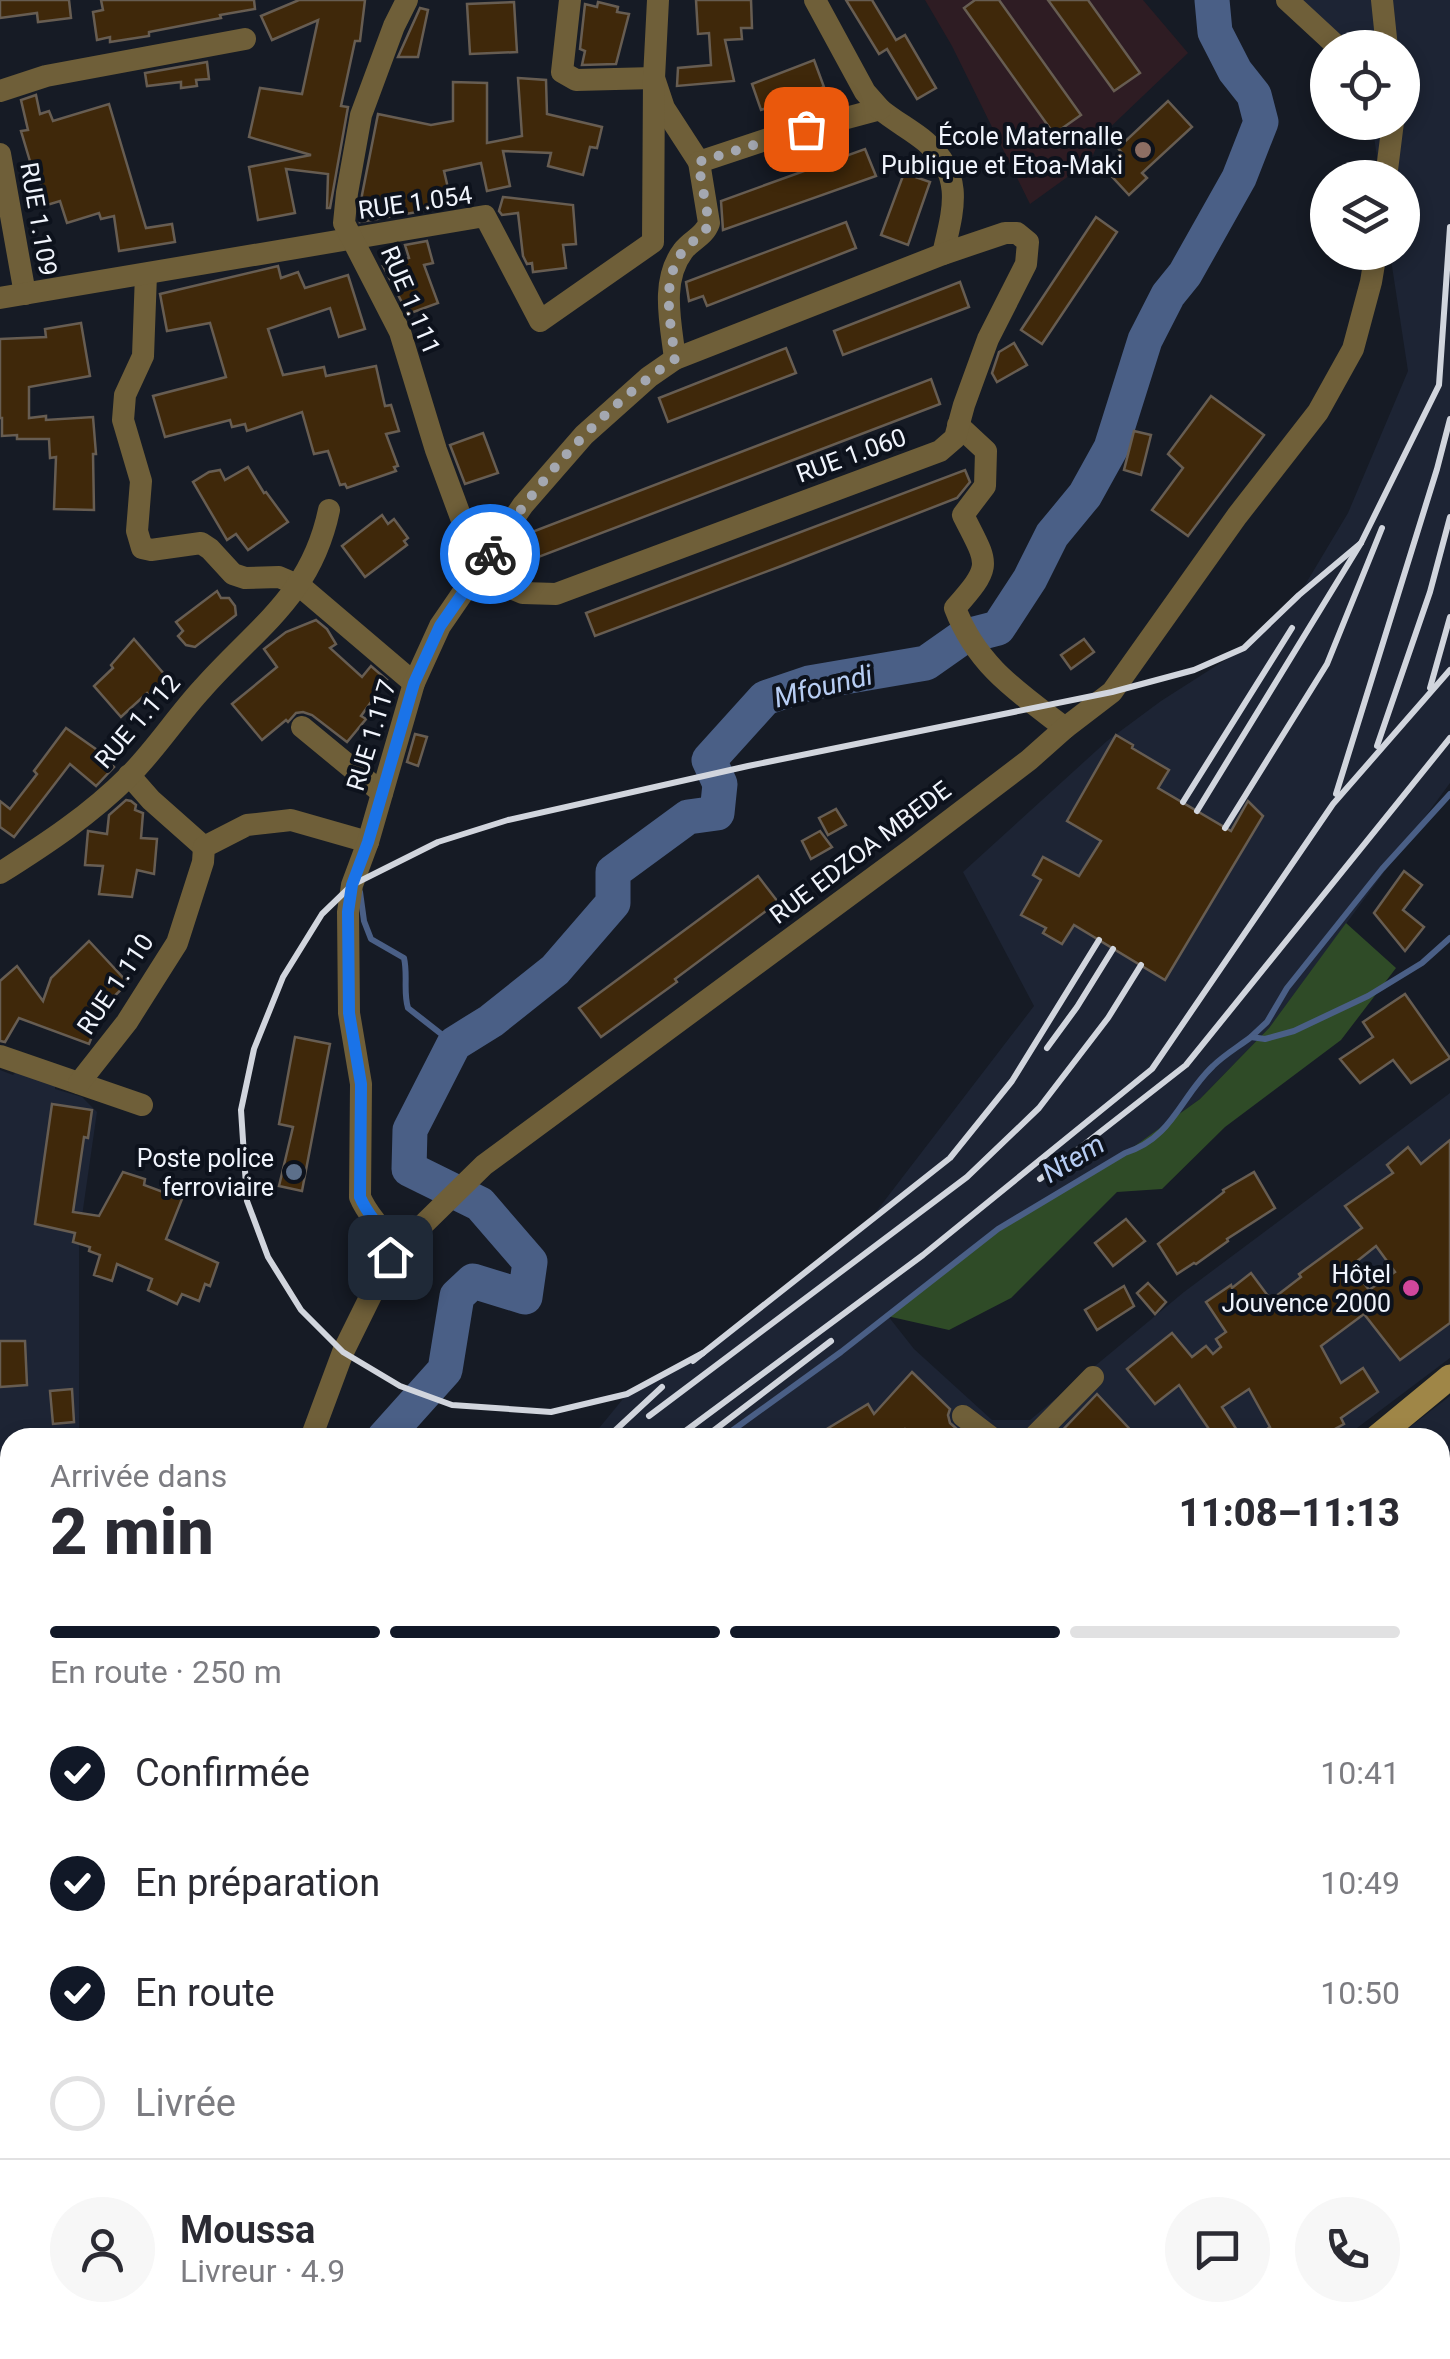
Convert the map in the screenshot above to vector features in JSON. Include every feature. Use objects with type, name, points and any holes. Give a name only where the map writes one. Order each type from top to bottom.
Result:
[{"type":"main road","points":[[1388,1428],[1450,1377]]},
{"type":"street","name":"RUE 1.111","points":[[407,0],[361,115],[344,224],[400,332],[467,534],[485,562]]},
{"type":"street","points":[[570,0],[562,72],[576,80],[654,78]]},
{"type":"street","points":[[658,0],[654,78],[664,108],[698,162],[709,223],[705,232],[684,249],[673,268],[668,291],[675,359]]},
{"type":"street","points":[[815,0],[865,92],[898,124],[925,141],[944,162],[952,178],[954,196],[943,254]]},
{"type":"street","points":[[1287,0],[1320,30]]},
{"type":"street","points":[[1382,0],[1385,30]]},
{"type":"street","points":[[0,92],[46,76],[245,39]]},
{"type":"street","name":"RUE 1.054","points":[[0,298],[484,216],[540,321],[653,242],[654,78]]},
{"type":"street","points":[[698,162],[880,108]]},
{"type":"street","name":"RUE 1.109","points":[[0,154],[25,294]]},
{"type":"street","name":"RUE 1.060","points":[[485,562],[499,583],[523,592],[556,594],[940,451],[955,438],[988,339],[1026,264],[1028,242],[1017,233],[1005,233],[943,254]]},
{"type":"street","name":"RUE 1.117","points":[[390,1257],[382,1229],[360,1197],[361,1084],[349,1013],[348,912],[352,885],[414,683],[440,626],[523,504],[584,436],[649,376],[675,359],[943,254]]},
{"type":"street","name":"RUE EDZOA MBEDE","points":[[315,1428],[343,1352],[390,1257],[484,1166],[1030,760],[1112,692],[1237,516],[1318,412],[1353,350],[1373,270]]},
{"type":"street","points":[[146,274],[143,356],[126,395],[123,420],[141,481],[137,531],[142,548],[201,543],[233,574],[245,578],[278,577],[300,586],[414,683]]},
{"type":"street","points":[[958,425],[986,451],[985,486],[963,515],[981,548],[981,577],[955,608],[968,637],[1000,678],[1065,728]]},
{"type":"street","name":"RUE 1.112","points":[[0,873],[62,834],[130,776],[203,687],[300,586],[316,555],[330,510]]},
{"type":"street","points":[[302,727],[382,793]]},
{"type":"street","points":[[130,776],[151,800],[204,846],[247,825],[291,820],[368,842]]},
{"type":"street","name":"RUE 1.110","points":[[79,1084],[127,1022],[177,942],[204,862],[204,846]]},
{"type":"street","points":[[0,1056],[142,1105]]},
{"type":"street","points":[[1042,1428],[1093,1377]]},
{"type":"street","points":[[963,1416],[979,1428]]},
{"type":"shaded area","points":[[925,0],[1143,0],[1188,53],[1101,136],[1091,160],[1030,204]]},
{"type":"shaded area","points":[[1282,0],[1450,0],[1450,783],[1269,1028],[1200,1099],[1125,1153],[998,1229],[888,1316],[914,1349],[992,1420],[1030,1420],[1184,1292],[1450,1093],[1450,1358],[1357,1428],[599,1428],[627,1394],[703,1353],[862,1230],[1034,1006],[963,872],[1107,741],[1244,648],[1299,595],[1348,513],[1408,371],[1393,270],[1420,270],[1420,160],[1377,160],[1375,140],[1420,140],[1420,30],[1310,30],[1310,34]]},
{"type":"shaded area","points":[[0,1070],[55,1085],[55,1089],[82,1097],[97,1112],[79,1237],[79,1428],[0,1428]]},
{"type":"shaded area","points":[[1450,1396],[1450,1428],[1409,1428]]},
{"type":"green space","points":[[1346,923],[1396,968],[1341,1040],[1225,1127],[1162,1189],[1117,1192],[1011,1298],[949,1330],[887,1316],[998,1229],[1125,1153],[1200,1099],[1269,1028]]},
{"type":"building","points":[[0,0],[69,0],[71,18],[38,22],[37,13],[0,18]]},
{"type":"building","points":[[101,0],[254,0],[255,9],[110,42],[110,37],[97,40],[93,12],[103,10]]},
{"type":"building","points":[[299,0],[365,0],[360,41],[355,41],[341,106],[348,107],[330,208],[328,174],[286,169],[295,213],[258,220],[249,167],[311,155],[249,137],[260,88],[302,94],[318,20],[272,40],[261,16]]},
{"type":"building","points":[[696,0],[751,0],[752,28],[741,28],[742,39],[725,40],[734,81],[677,86],[678,68],[711,65],[709,33],[698,34]]},
{"type":"building","points":[[846,0],[872,0],[896,40],[905,35],[936,88],[917,99],[887,49],[879,54]]},
{"type":"building","points":[[975,0],[999,0],[1081,115],[1054,134],[964,8]]},
{"type":"building","points":[[1048,0],[1088,0],[1140,73],[1114,91]]},
{"type":"building","points":[[514,2],[517,52],[470,54],[467,4]]},
{"type":"building","points":[[598,2],[629,14],[616,64],[582,65],[585,4],[597,7]]},
{"type":"building","points":[[420,8],[428,10],[418,57],[398,57]]},
{"type":"building","points":[[814,60],[824,87],[761,110],[752,84]]},
{"type":"building","points":[[207,62],[209,79],[196,80],[197,86],[181,88],[181,82],[147,86],[145,73]]},
{"type":"building","points":[[518,78],[546,80],[547,114],[602,127],[597,148],[590,147],[583,175],[548,166],[551,153],[503,151],[510,186],[487,191],[481,163],[444,171],[451,201],[423,207],[423,211],[360,222],[378,114],[431,125],[453,121],[453,82],[487,83],[487,143],[522,136]]},
{"type":"building","points":[[36,95],[40,114],[49,111],[53,121],[109,104],[146,228],[172,224],[175,242],[119,251],[114,216],[101,219],[99,213],[67,223],[60,201],[47,205],[21,131],[28,130],[21,100]]},
{"type":"building","name":"École Maternalle Publique et Etoa-Maki","points":[[1168,101],[1192,127],[1142,173],[1147,178],[1129,195],[1105,169],[1122,153],[1118,148]]},
{"type":"building","points":[[865,149],[876,176],[723,230],[721,201]]},
{"type":"building","points":[[904,173],[930,182],[908,245],[881,235]]},
{"type":"building","points":[[503,197],[573,205],[576,244],[563,245],[566,268],[533,272],[532,263],[527,264],[523,256],[518,213],[502,215],[499,211]]},
{"type":"building","points":[[1096,217],[1117,232],[1042,344],[1021,330]]},
{"type":"building","points":[[846,222],[856,248],[707,306],[703,296],[689,301],[686,282]]},
{"type":"building","points":[[427,241],[433,263],[424,265],[438,303],[408,314],[383,266],[409,258],[405,245]]},
{"type":"building","points":[[278,266],[281,278],[298,272],[305,288],[348,275],[365,329],[339,337],[330,308],[268,329],[283,375],[324,367],[326,376],[376,366],[385,406],[391,405],[399,431],[386,434],[398,466],[394,467],[396,471],[347,488],[340,485],[328,451],[314,454],[302,412],[247,431],[245,424],[232,427],[230,420],[165,437],[153,396],[226,377],[210,323],[167,331],[160,294]]},
{"type":"building","points":[[960,282],[969,307],[843,355],[834,331]]},
{"type":"building","points":[[81,323],[90,376],[29,387],[29,418],[93,417],[94,510],[54,509],[56,457],[50,458],[49,439],[2,436],[0,339],[46,337],[45,329]]},
{"type":"building","points":[[1014,343],[1027,365],[997,382],[992,373],[999,352]]},
{"type":"building","points":[[786,348],[796,373],[668,422],[659,398]]},
{"type":"building","points":[[931,379],[940,404],[528,561],[519,537]]},
{"type":"building","points":[[1211,396],[1264,435],[1188,536],[1152,510],[1183,468],[1168,454]]},
{"type":"building","points":[[1134,431],[1151,435],[1141,475],[1124,470]]},
{"type":"building","points":[[483,433],[498,473],[465,484],[450,445]]},
{"type":"building","points":[[248,467],[288,522],[248,550],[236,534],[227,540],[193,482],[220,470],[225,480]]},
{"type":"building","points":[[965,470],[970,482],[957,498],[595,636],[586,613]]},
{"type":"building","points":[[382,515],[388,524],[394,519],[408,538],[404,541],[407,545],[365,577],[342,546]]},
{"type":"building","points":[[217,591],[221,598],[229,598],[236,615],[195,647],[186,645],[178,636],[183,631],[176,622]]},
{"type":"building","points":[[316,620],[336,644],[330,648],[362,677],[371,666],[387,680],[361,716],[366,719],[347,742],[303,712],[296,713],[262,740],[232,704],[277,667],[264,649],[286,632]]},
{"type":"building","points":[[134,639],[171,682],[151,698],[147,693],[121,717],[94,686]]},
{"type":"building","points":[[1084,639],[1094,652],[1071,669],[1061,655]]},
{"type":"building","points":[[66,728],[114,767],[96,786],[70,764],[14,837],[0,827],[0,801],[10,809]]},
{"type":"building","points":[[415,734],[427,737],[418,766],[407,762]]},
{"type":"building","points":[[1116,735],[1169,770],[1158,788],[1231,831],[1248,801],[1263,816],[1165,980],[1074,925],[1062,944],[1043,933],[1046,928],[1021,915],[1041,880],[1033,875],[1043,857],[1079,876],[1101,841],[1067,821]]},
{"type":"building","points":[[126,800],[143,813],[141,838],[157,839],[154,874],[137,870],[132,897],[99,894],[103,866],[85,865],[88,831],[107,834],[109,815]]},
{"type":"building","points":[[836,809],[846,825],[828,835],[819,818]]},
{"type":"building","points":[[820,831],[832,847],[811,859],[802,841]]},
{"type":"building","points":[[1404,871],[1422,885],[1403,910],[1424,927],[1405,951],[1374,913]]},
{"type":"building","points":[[758,876],[778,902],[601,1037],[579,1008]]},
{"type":"building","points":[[89,941],[128,983],[104,1006],[89,1044],[19,1018],[5,1042],[0,1041],[0,981],[17,966],[43,1001],[51,978]]},
{"type":"building","points":[[1405,994],[1450,1058],[1411,1083],[1393,1060],[1360,1083],[1340,1059],[1373,1037],[1363,1022]]},
{"type":"building","points":[[295,1037],[330,1044],[302,1191],[279,1186],[293,1127],[279,1124]]},
{"type":"building","points":[[52,1104],[92,1110],[73,1212],[99,1216],[123,1172],[145,1179],[144,1185],[182,1199],[166,1239],[218,1263],[210,1286],[205,1284],[199,1301],[182,1294],[177,1304],[148,1290],[152,1279],[117,1264],[112,1281],[94,1275],[100,1255],[73,1242],[75,1233],[35,1224]]},
{"type":"building","points":[[1450,1140],[1450,1323],[1400,1360],[1364,1314],[1321,1346],[1341,1383],[1363,1368],[1378,1392],[1341,1418],[1344,1424],[1337,1428],[1269,1428],[1249,1389],[1222,1407],[1236,1428],[1208,1428],[1179,1385],[1155,1404],[1127,1369],[1172,1333],[1192,1357],[1206,1346],[1213,1354],[1221,1347],[1216,1339],[1226,1332],[1206,1302],[1251,1273],[1271,1300],[1301,1277],[1299,1274],[1362,1228],[1345,1206],[1393,1173],[1387,1165],[1408,1147],[1421,1164]],"holes":[[[1376,1246],[1395,1272],[1369,1290],[1351,1266]]]},
{"type":"building","points":[[1254,1172],[1275,1208],[1177,1274],[1158,1244],[1223,1190]]},
{"type":"building","points":[[1126,1219],[1145,1241],[1113,1266],[1095,1243]]},
{"type":"building","points":[[1148,1283],[1166,1302],[1155,1314],[1137,1293]]},
{"type":"building","points":[[1124,1286],[1134,1306],[1097,1330],[1085,1310]]},
{"type":"building","points":[[0,1341],[25,1341],[27,1385],[0,1387]]},
{"type":"building","points":[[912,1372],[950,1409],[950,1423],[956,1428],[828,1428],[868,1404],[874,1414]]},
{"type":"building","points":[[72,1389],[74,1422],[53,1424],[50,1391]]},
{"type":"building","points":[[1097,1394],[1129,1428],[1065,1428]]},
{"type":"waterway","name":"Mfoundi","points":[[393,1428],[445,1370],[457,1296],[473,1281],[525,1297],[530,1262],[480,1204],[409,1169],[410,1130],[454,1044],[491,1021],[555,970],[613,903],[613,872],[688,817],[717,813],[720,784],[709,760],[765,698],[809,683],[926,663],[963,637],[998,628],[1030,579],[1052,535],[1085,495],[1111,448],[1145,340],[1239,178],[1261,122],[1254,95],[1235,71],[1215,32],[1212,0]]},
{"type":"waterway","points":[[1252,1036],[1267,1022],[1287,988],[1382,869],[1450,794]]},
{"type":"waterway","points":[[360,892],[371,939],[404,958],[408,1008],[454,1044]]},
{"type":"waterway","name":"Ntem","points":[[736,1428],[841,1352],[998,1229],[1154,1137],[1213,1066],[1251,1037],[1265,1039],[1294,1031],[1368,996],[1422,963],[1450,938]]},
{"type":"railway","points":[[1197,811],[1361,543],[1439,385],[1450,227]]},
{"type":"railway","points":[[1336,794],[1450,419]]},
{"type":"railway","points":[[1377,746],[1430,592],[1450,517]]},
{"type":"railway","points":[[1225,828],[1327,664],[1382,528]]},
{"type":"railway","points":[[703,1353],[627,1394],[551,1412],[452,1405],[400,1386],[343,1352],[301,1310],[268,1257],[247,1201],[241,1110],[254,1049],[283,977],[322,914],[352,885],[438,842],[508,820],[748,766],[1112,692],[1194,670],[1244,648],[1361,543]]},
{"type":"railway","points":[[1430,688],[1450,617]]},
{"type":"railway","points":[[1183,802],[1292,628]]},
{"type":"railway","points":[[689,1428],[923,1255],[1152,1069],[1333,804],[1450,670]]},
{"type":"railway","points":[[1040,1179],[1186,1065],[1450,738]]},
{"type":"railway","points":[[693,1361],[950,1158],[1012,1081],[1099,940]]},
{"type":"railway","points":[[1047,1048],[1113,949]]},
{"type":"railway","points":[[649,1416],[967,1177],[1039,1108],[1108,1018],[1141,965]]},
{"type":"railway","points":[[717,1428],[831,1341]]},
{"type":"railway","points":[[618,1428],[662,1387]]},
{"type":"way so far","points":[[490,554],[523,504],[584,436],[649,376],[675,359],[668,291],[673,268],[684,249],[705,232],[709,223],[698,162],[806,129]]},
{"type":"place","name":"École Maternalle Publique et Etoa-Maki","points":[[1143,150]]},
{"type":"place","name":"Poste police ferroviaire","points":[[294,1172]]},
{"type":"place","name":"Hôtel Jouvence 2000","points":[[1411,1288]]},
{"type":"route","points":[[390,1257],[382,1229],[360,1197],[361,1084],[349,1013],[348,912],[352,885],[414,683],[440,626],[490,554]]}]
